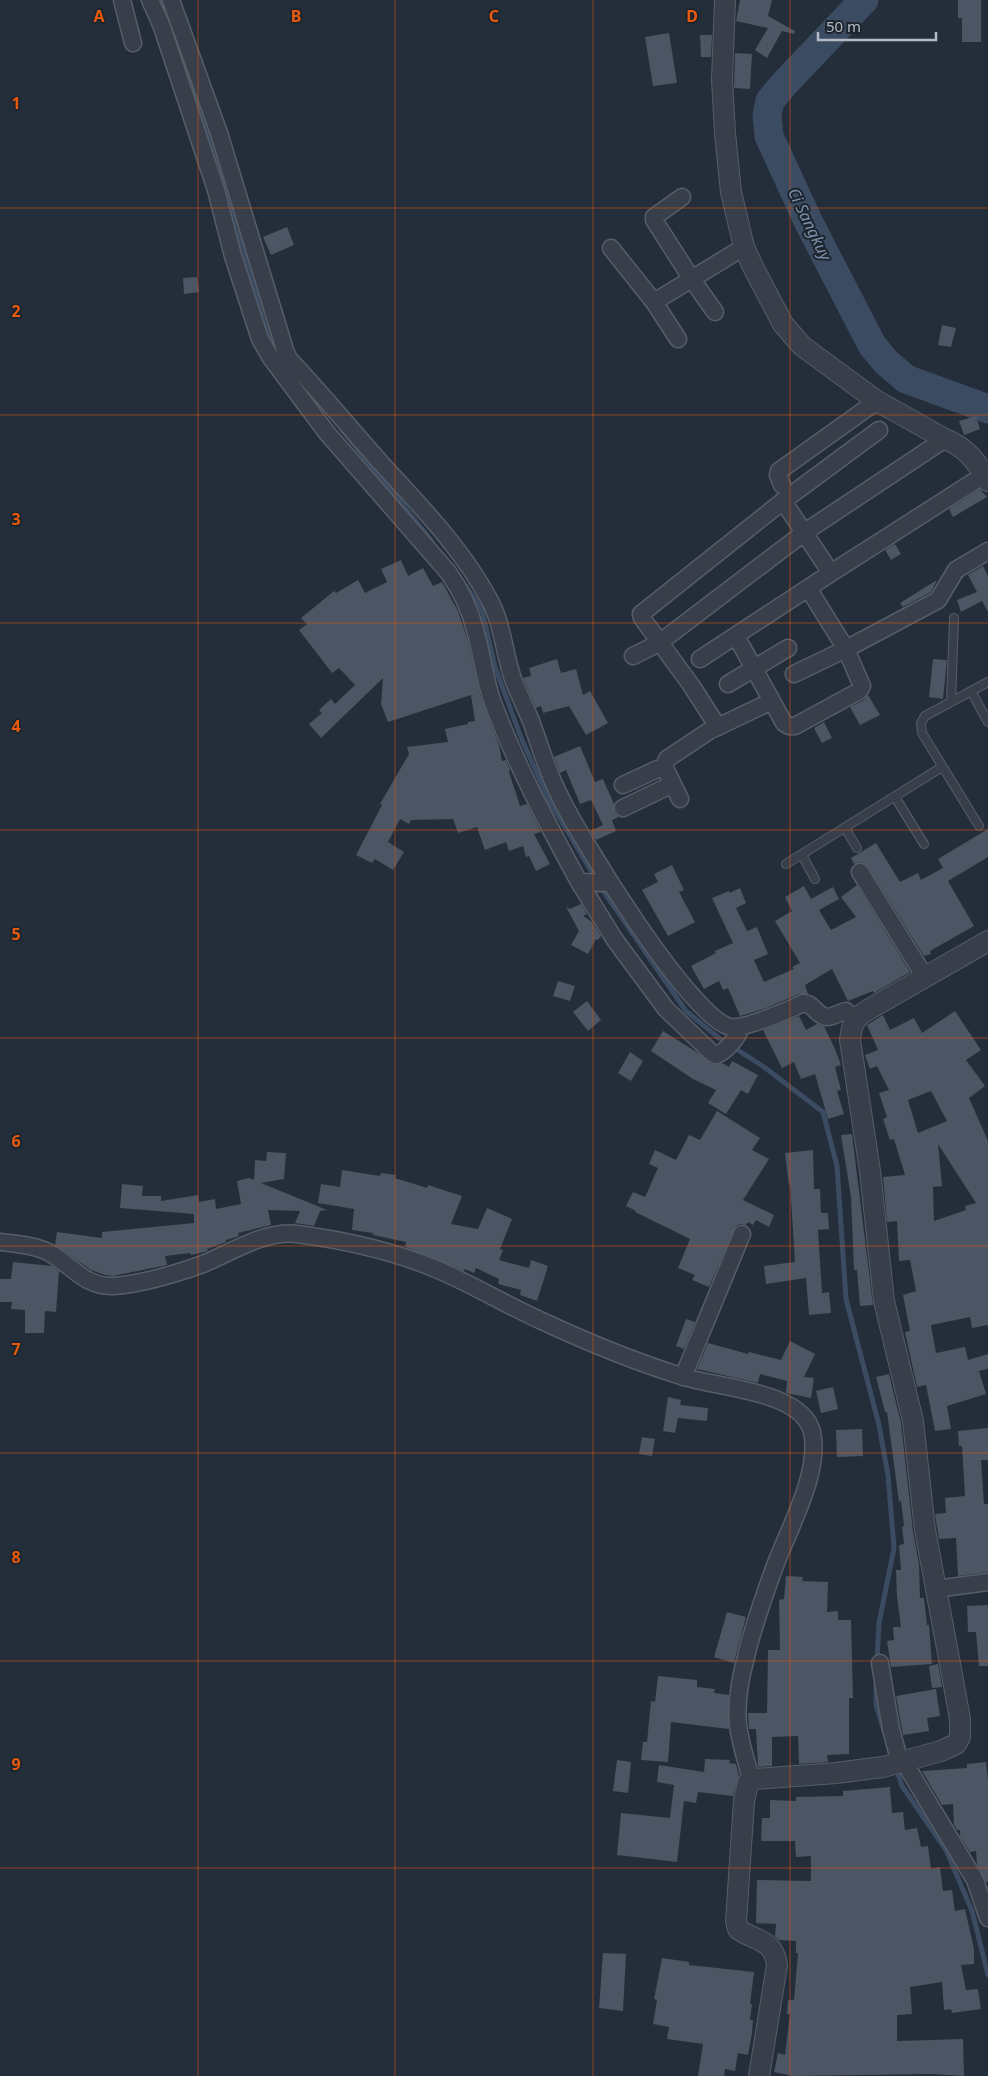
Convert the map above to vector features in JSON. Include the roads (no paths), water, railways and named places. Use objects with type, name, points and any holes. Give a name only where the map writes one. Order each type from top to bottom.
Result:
[{"type":"street","points":[[122,0],[132,43]]},
{"type":"street","points":[[150,0],[162,27],[216,190],[233,256],[260,338],[271,358],[327,433],[448,572],[458,587],[476,631],[484,676],[492,700],[541,784],[586,844],[609,883],[669,967],[712,1017],[737,1034]]},
{"type":"street","points":[[170,0],[220,133],[285,350],[290,358],[422,506],[470,567],[490,602],[498,620],[541,784],[541,811],[615,940],[666,1009],[716,1055],[721,1054],[737,1034],[803,1003],[810,1004],[821,1015],[828,1017],[846,1012],[855,1019]]},
{"type":"street","points":[[700,659],[831,572],[986,478],[971,455],[956,444],[945,440],[877,402],[814,356],[792,335],[770,300],[744,247],[732,192],[725,132],[722,79],[725,0]]},
{"type":"street","points":[[682,197],[654,217],[654,220],[715,312]]},
{"type":"street","points":[[654,302],[744,247]]},
{"type":"street","points":[[611,248],[654,302],[678,339]]},
{"type":"street","points":[[831,572],[782,493],[778,475],[779,471],[877,402]]},
{"type":"street","points":[[718,727],[641,614],[782,493],[879,430]]},
{"type":"street","points":[[633,656],[659,643],[805,532],[945,440]]},
{"type":"street","points":[[794,674],[846,649],[938,600],[956,570],[988,551]]},
{"type":"street","points":[[736,636],[784,723],[789,726],[795,726],[859,691],[862,686],[846,649],[808,588]]},
{"type":"street","points":[[728,684],[788,648]]},
{"type":"street","points":[[623,785],[664,766],[667,759],[703,734],[772,701]]},
{"type":"street","points":[[623,808],[677,792],[664,766]]},
{"type":"street","points":[[860,872],[925,977]]},
{"type":"street","points":[[581,882],[609,883]]},
{"type":"street","points":[[751,1780],[836,1774],[896,1764],[941,1751],[956,1744],[960,1736],[960,1719],[925,1530],[913,1421],[884,1301],[870,1171],[850,1040],[851,1029],[855,1019],[988,941]]},
{"type":"street","points":[[0,1242],[45,1250],[79,1276],[95,1284],[109,1286],[130,1284],[174,1274],[274,1235],[293,1233],[366,1248],[436,1270],[541,1321],[599,1346],[683,1377],[771,1398],[790,1405],[809,1423],[814,1452],[804,1492],[775,1567],[744,1665],[738,1704],[738,1726],[751,1780],[744,1801],[736,1921],[738,1929],[761,1940],[771,1948],[777,1965],[759,2076]]},
{"type":"street","points":[[683,1377],[742,1234]]},
{"type":"street","points":[[936,1589],[988,1582]]},
{"type":"street","points":[[880,1663],[896,1764],[975,1880],[988,1918]]},
{"type":"lane","points":[[951,702],[954,618]]},
{"type":"lane","points":[[979,826],[922,733],[921,723],[925,716],[988,682]]},
{"type":"lane","points":[[971,691],[988,722]]},
{"type":"lane","points":[[786,864],[942,767]]},
{"type":"lane","points":[[895,797],[924,844]]},
{"type":"lane","points":[[845,828],[857,848]]},
{"type":"lane","points":[[802,855],[815,879]]},
{"type":"waterway","points":[[161,0],[213,146],[265,326],[277,353]]},
{"type":"waterway","name":"Ci Sangkuy","points":[[864,0],[770,101],[767,115],[769,136],[808,221],[872,345],[886,362],[906,379],[988,409]]},
{"type":"waterway","points":[[342,430],[431,540]]},
{"type":"waterway","points":[[465,585],[482,610],[495,667],[522,740],[550,802],[596,879]]},
{"type":"waterway","points":[[600,886],[686,1011],[719,1038],[764,1067],[823,1112],[837,1166],[846,1299],[879,1425],[888,1475],[894,1548],[879,1623],[877,1660]]},
{"type":"waterway","points":[[876,1684],[876,1705],[884,1731]]},
{"type":"waterway","points":[[896,1768],[902,1786],[946,1850],[972,1911],[988,1975]]}]
